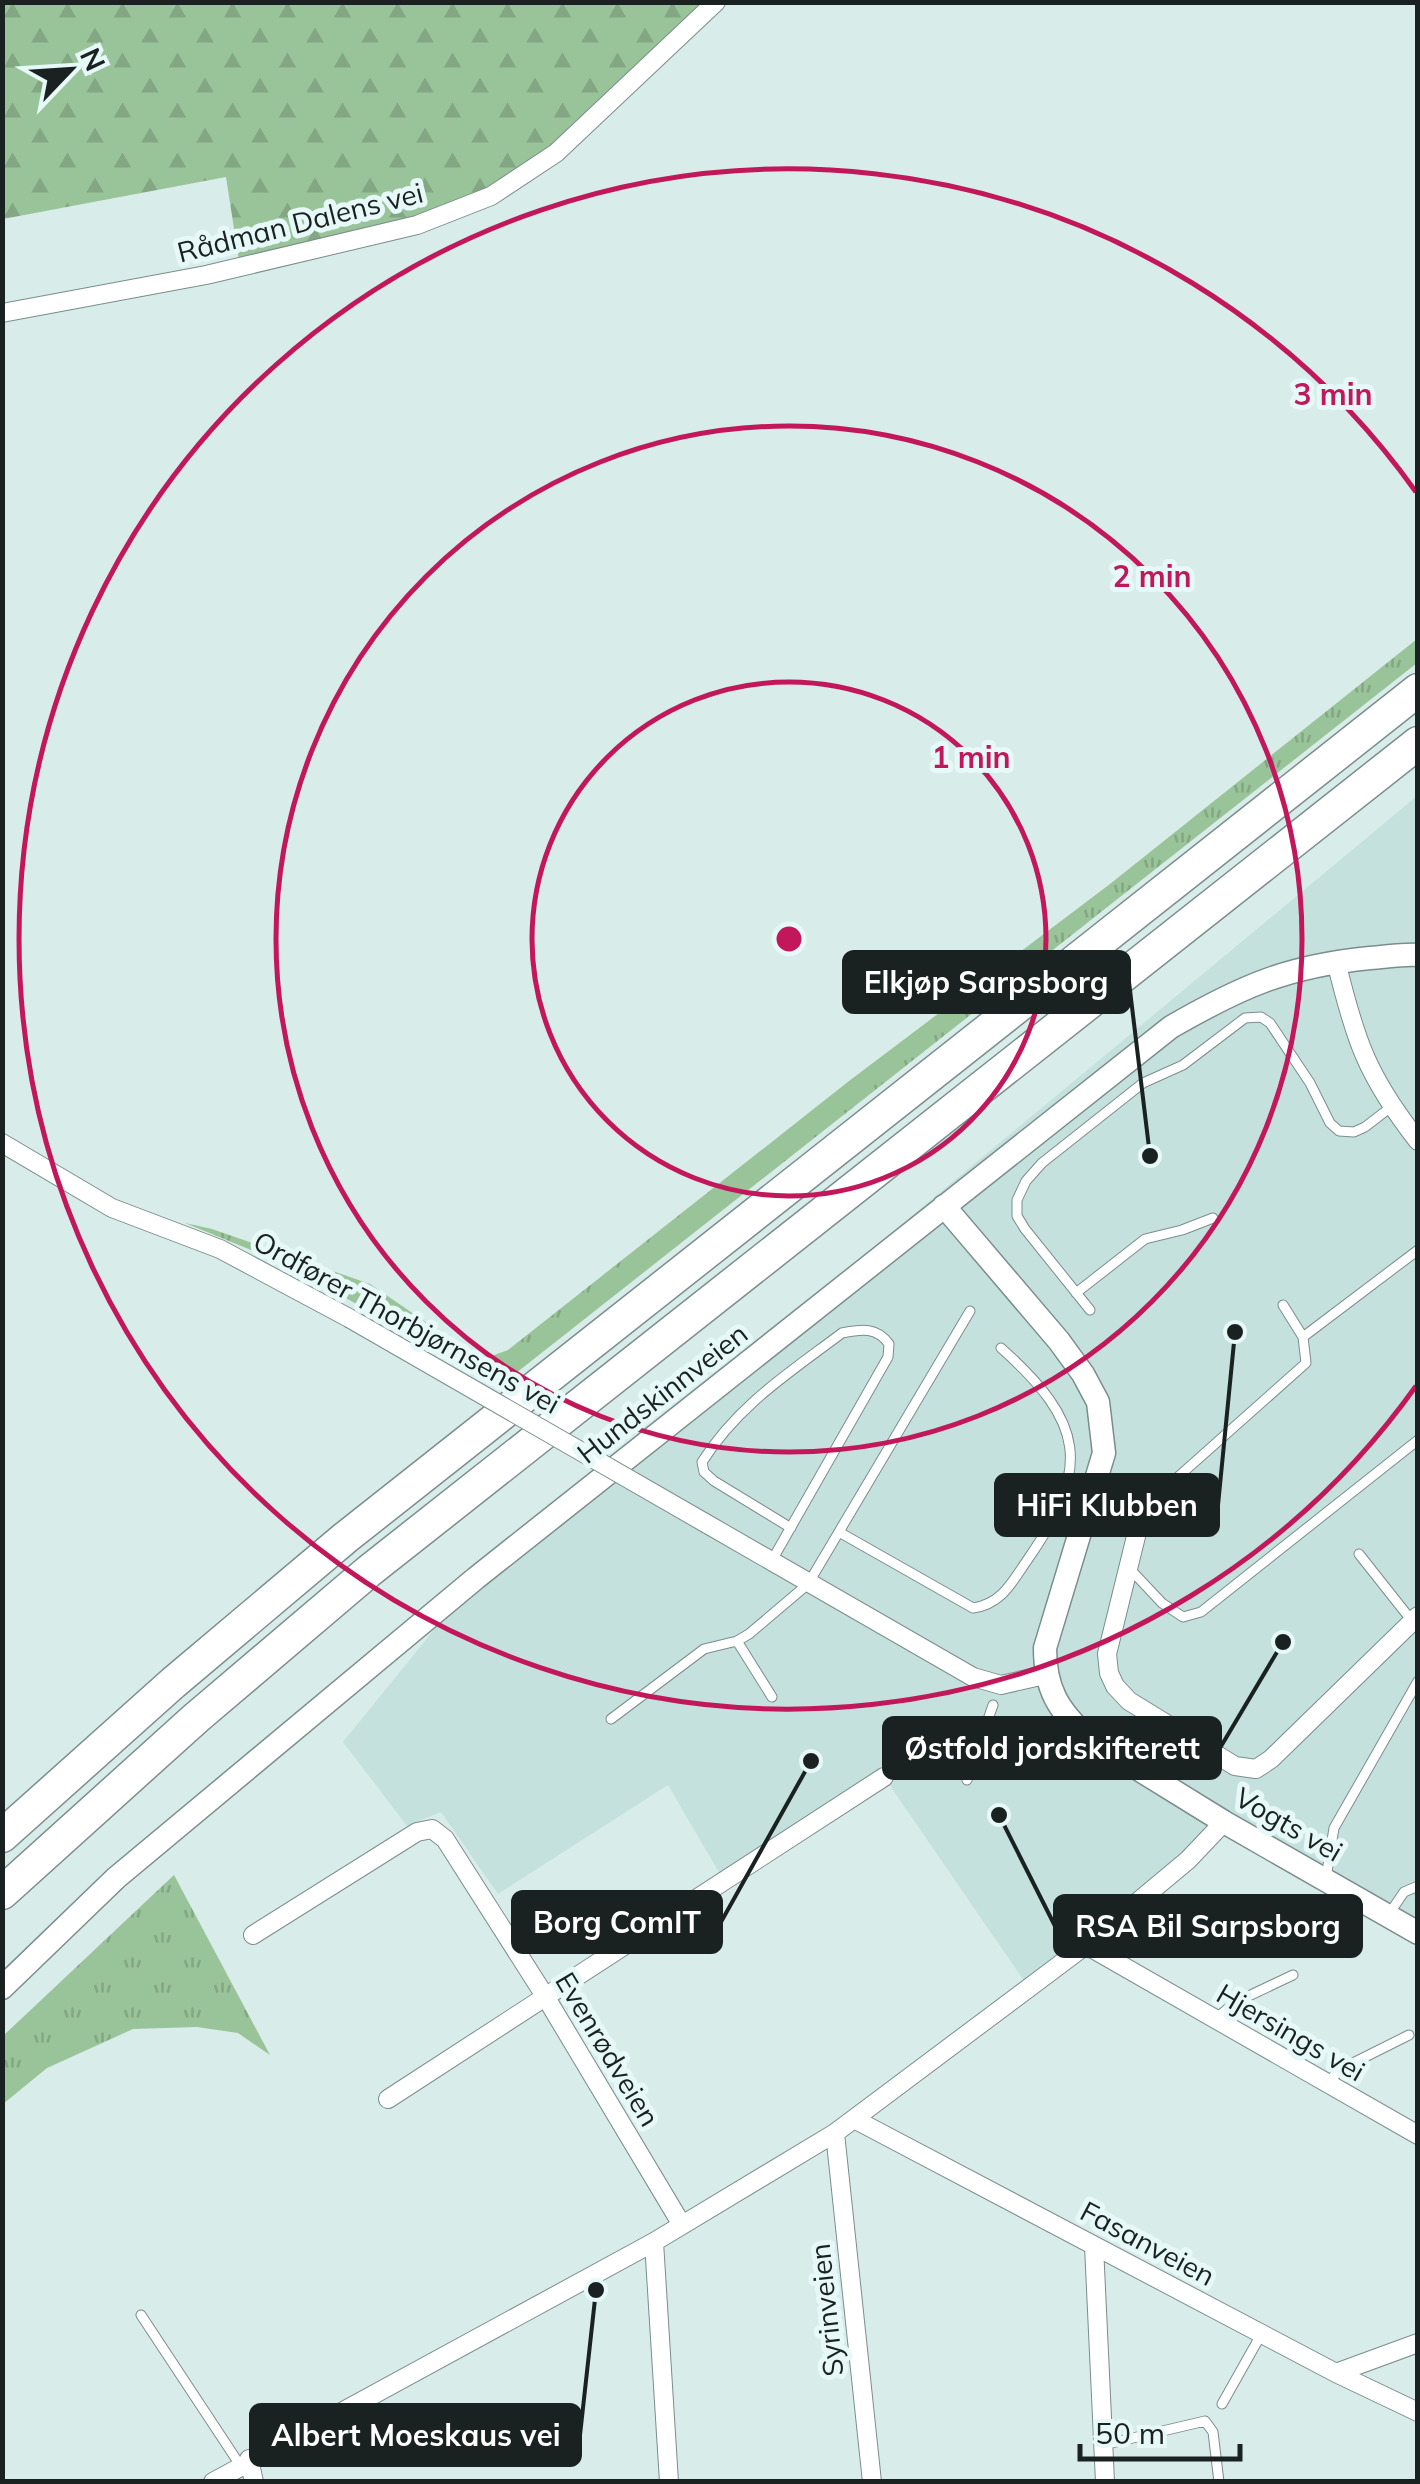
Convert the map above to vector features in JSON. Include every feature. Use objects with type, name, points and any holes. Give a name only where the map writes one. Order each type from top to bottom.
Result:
[{"type":"highway","points":[[2,1836],[173,1682],[345,1538],[1418,690]]},
{"type":"highway","points":[[2,1894],[196,1718],[369,1571],[1418,743]]},
{"type":"street","name":"Rådman Dalens vei","points":[[2,313],[276,259],[418,225],[491,196],[556,153],[716,2]]},
{"type":"street","name":"Hundskinnveien","points":[[2,1988],[116,1878],[476,1578],[1171,1027],[1232,992],[1283,973],[1336,962],[1418,955]]},
{"type":"street","points":[[1336,962],[1363,1057],[1391,1107],[1418,1141]]},
{"type":"street","name":"Ordfører Thorbjørnsens vei","points":[[2,1143],[112,1208],[220,1250],[349,1318],[973,1677],[1001,1685],[1046,1676]]},
{"type":"street","points":[[944,1206],[1059,1341],[1098,1402],[1104,1453],[1045,1648],[1046,1676]]},
{"type":"street","points":[[1143,1508],[1106,1654],[1109,1672],[1115,1686],[1148,1714],[1235,1766],[1256,1769],[1271,1759],[1415,1618]]},
{"type":"street","name":"Vogts vei","points":[[1046,1676],[1064,1712],[1088,1738],[1224,1822],[1418,1933]]},
{"type":"street","points":[[388,2099],[884,1777]]},
{"type":"street","points":[[213,2482],[654,2242],[835,2133],[1086,1944],[1188,1860],[1224,1822]]},
{"type":"street","name":"Evenrødveien","points":[[253,1935],[417,1832],[432,1830],[445,1839],[545,1996],[682,2224]]},
{"type":"street","name":"Hjersings vei","points":[[1086,1944],[1418,2135]]},
{"type":"street","name":"Fasanveien","points":[[854,2118],[1336,2373],[1418,2412]]},
{"type":"street","name":"Syrinveien","points":[[835,2133],[872,2482]]},
{"type":"street","points":[[654,2242],[669,2482]]},
{"type":"street","points":[[1094,2246],[1105,2482]]},
{"type":"street","points":[[1336,2373],[1418,2343]]},
{"type":"street","points":[[245,2462],[254,2482]]},
{"type":"lane","points":[[1090,1310],[1017,1216],[1017,1200],[1026,1181],[1042,1164],[1143,1083],[1183,1065],[1245,1018],[1261,1017],[1270,1023],[1310,1083],[1330,1123],[1339,1131],[1354,1132],[1365,1127],[1391,1107]]},
{"type":"lane","points":[[1076,1293],[1146,1239],[1213,1218]]},
{"type":"lane","points":[[1303,1337],[1418,1250]]},
{"type":"lane","points":[[1068,1486],[1093,1490],[1143,1508],[1306,1364],[1303,1337],[1283,1305]]},
{"type":"lane","points":[[611,1718],[704,1649],[738,1641],[808,1584],[970,1310]]},
{"type":"lane","points":[[772,1562],[888,1358],[890,1344],[874,1331],[842,1333],[744,1407],[702,1462],[704,1472],[714,1481],[791,1528]]},
{"type":"lane","points":[[839,1532],[973,1608],[988,1606],[1002,1596],[1048,1530],[1068,1486],[1070,1441],[1060,1415],[1030,1374],[1001,1348]]},
{"type":"lane","points":[[1128,1567],[1162,1603],[1184,1617],[1202,1612],[1418,1440]]},
{"type":"lane","points":[[1358,1554],[1415,1618]]},
{"type":"lane","points":[[738,1641],[772,1697]]},
{"type":"lane","points":[[1325,1880],[1334,1828],[1418,1681]]},
{"type":"lane","points":[[967,1780],[993,1705]]},
{"type":"lane","points":[[1388,1916],[1404,1892],[1418,1886]]},
{"type":"lane","points":[[1215,2019],[1236,2002],[1293,1975]]},
{"type":"lane","points":[[1325,2083],[1347,2066],[1409,2035]]},
{"type":"lane","points":[[141,2315],[245,2462]]},
{"type":"lane","points":[[1222,2404],[1262,2333]]},
{"type":"lane","points":[[1102,2445],[1205,2421],[1213,2432],[1218,2482]]},
{"type":"shaded area","points":[[1417,796],[1417,1933],[1224,1823],[1029,1988],[884,1777],[724,1881],[668,1785],[498,1894],[441,1812],[407,1826],[343,1742],[476,1578]]},
{"type":"green space","points":[[3,3],[716,3],[556,153],[491,196],[240,267],[226,177],[3,219]]},
{"type":"green space","points":[[1417,639],[1417,663],[511,1377],[499,1365],[487,1374],[273,1259],[185,1223],[370,1284],[481,1360],[508,1350],[849,1081],[1110,884]]},
{"type":"green space","points":[[174,1875],[270,2055],[238,2033],[197,2027],[133,2029],[47,2068],[3,2104],[3,2036]]},
{"type":"place","name":"Elkjøp Sarpsborg","points":[[1150,1156]]},
{"type":"place","name":"HiFi Klubben","points":[[1235,1332]]},
{"type":"place","name":"Østfold jordskifterett","points":[[1283,1642]]},
{"type":"place","name":"Borg ComIT","points":[[811,1761]]},
{"type":"place","name":"RSA Bil Sarpsborg","points":[[999,1815]]},
{"type":"place","name":"Albert Moeskaus vei","points":[[596,2290]]}]
